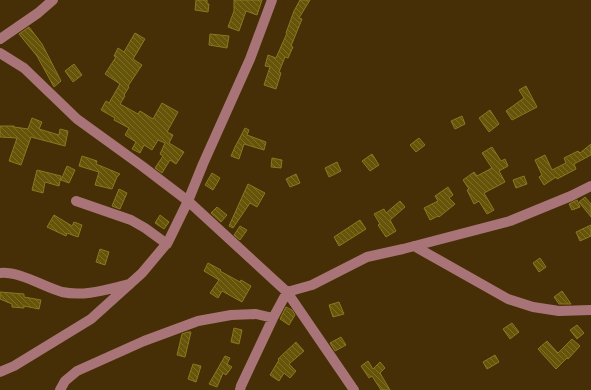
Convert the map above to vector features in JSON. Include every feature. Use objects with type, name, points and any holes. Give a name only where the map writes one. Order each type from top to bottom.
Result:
[{"type":"street","points":[[0,39],[38,13],[53,0]]},
{"type":"street","points":[[0,372],[14,366],[91,319],[142,273],[167,244],[188,201],[250,59],[272,0]]},
{"type":"street","points":[[0,53],[24,68],[77,120],[188,201],[287,292],[354,390]]},
{"type":"street","points":[[240,390],[273,318],[287,292],[312,285],[367,257],[510,221],[571,196],[591,186]]},
{"type":"street","points":[[76,201],[131,220],[167,244]]},
{"type":"street","points":[[414,246],[508,299],[534,307],[559,311],[591,310]]},
{"type":"street","points":[[0,273],[3,272],[19,276],[61,291],[75,294],[130,284]]},
{"type":"street","points":[[60,390],[65,381],[77,371],[144,341],[198,321],[231,315],[256,314],[273,318]]},
{"type":"building","points":[[196,0],[207,0],[207,4],[209,4],[208,12],[195,10]]},
{"type":"building","points":[[234,0],[262,0],[257,15],[246,11],[239,31],[228,27],[234,11]]},
{"type":"building","points":[[300,0],[310,0],[299,18],[302,19],[291,46],[293,47],[288,58],[285,57],[279,72],[281,73],[276,89],[264,85],[270,67],[265,66],[268,55],[276,58],[287,33],[294,11]]},
{"type":"building","points":[[29,27],[42,44],[61,81],[54,87],[37,56],[19,34]]},
{"type":"building","points":[[135,33],[145,39],[133,59],[142,65],[128,86],[129,87],[124,95],[125,96],[120,104],[138,114],[140,111],[153,119],[162,103],[178,112],[167,132],[173,135],[169,143],[184,152],[176,164],[170,160],[162,173],[155,168],[163,156],[160,154],[165,143],[158,140],[152,150],[144,145],[140,153],[132,149],[136,142],[125,135],[129,128],[114,120],[115,118],[101,110],[106,101],[109,103],[120,84],[105,74],[116,57],[114,56],[118,48],[124,52]]},
{"type":"building","points":[[210,34],[229,36],[227,48],[209,45]]},
{"type":"building","points":[[74,64],[82,75],[73,82],[65,71]]},
{"type":"building","points":[[526,86],[537,107],[512,120],[506,111],[524,98],[519,90]]},
{"type":"building","points":[[490,110],[499,124],[489,132],[479,118]]},
{"type":"building","points":[[462,116],[465,124],[455,129],[451,121]]},
{"type":"building","points":[[32,118],[42,122],[39,129],[59,135],[60,129],[68,131],[65,146],[31,137],[21,165],[9,161],[17,138],[0,137],[0,126],[14,126],[28,129]]},
{"type":"building","points":[[245,128],[249,130],[247,135],[266,142],[264,150],[244,144],[239,159],[231,156]]},
{"type":"building","points":[[419,138],[425,145],[416,152],[410,145]]},
{"type":"building","points":[[591,144],[591,155],[574,164],[576,169],[557,179],[556,177],[544,185],[539,177],[542,175],[535,160],[545,155],[552,170],[566,163],[564,158],[578,151],[580,153]]},
{"type":"building","points":[[492,147],[501,161],[505,159],[508,166],[499,171],[505,182],[484,193],[494,210],[487,214],[479,201],[474,204],[467,190],[469,189],[463,180],[474,172],[477,176],[492,168],[482,153]]},
{"type":"building","points":[[372,154],[379,165],[370,171],[362,161]]},
{"type":"building","points":[[82,156],[97,161],[96,164],[120,174],[117,177],[112,189],[95,185],[99,172],[79,166]]},
{"type":"building","points":[[272,158],[282,160],[281,168],[271,167]]},
{"type":"building","points":[[337,162],[341,171],[329,177],[325,168]]},
{"type":"building","points":[[67,166],[75,170],[69,183],[61,180]]},
{"type":"building","points":[[37,170],[61,176],[59,186],[45,182],[43,193],[32,190]]},
{"type":"building","points":[[212,173],[220,178],[213,190],[205,185]]},
{"type":"building","points":[[296,174],[300,183],[290,187],[286,179]]},
{"type":"building","points":[[524,176],[527,184],[516,188],[513,180]]},
{"type":"building","points":[[248,184],[265,193],[257,207],[250,203],[233,228],[229,226]]},
{"type":"building","points":[[448,187],[453,195],[449,198],[455,204],[439,217],[438,216],[430,220],[424,208],[438,201],[435,196]]},
{"type":"building","points":[[119,189],[127,193],[120,209],[112,206]]},
{"type":"building","points":[[585,197],[591,204],[591,217],[579,202]]},
{"type":"building","points":[[577,200],[580,207],[572,210],[569,204]]},
{"type":"building","points":[[400,201],[405,207],[390,220],[396,231],[386,237],[378,225],[380,224],[374,214],[384,209],[386,213]]},
{"type":"building","points":[[217,207],[227,215],[221,222],[211,213]]},
{"type":"building","points":[[54,215],[72,226],[74,222],[82,225],[78,237],[67,233],[66,236],[47,227]]},
{"type":"building","points":[[160,215],[169,222],[164,229],[155,223]]},
{"type":"building","points":[[360,220],[366,229],[339,246],[334,237]]},
{"type":"building","points":[[591,225],[591,236],[580,241],[576,232]]},
{"type":"building","points":[[240,226],[247,230],[240,240],[234,235]]},
{"type":"building","points":[[100,249],[109,252],[105,265],[96,262]]},
{"type":"building","points":[[540,258],[546,267],[539,272],[533,263]]},
{"type":"building","points":[[208,263],[240,282],[241,280],[251,286],[242,302],[222,291],[218,298],[210,293],[219,280],[204,271]]},
{"type":"building","points":[[562,291],[571,304],[559,304],[554,297]]},
{"type":"building","points":[[0,292],[24,294],[24,297],[41,300],[39,309],[24,306],[24,308],[12,307],[12,304],[0,299]]},
{"type":"building","points":[[339,302],[344,314],[333,317],[329,305]]},
{"type":"building","points":[[286,307],[292,310],[295,315],[289,325],[280,319]]},
{"type":"building","points":[[512,323],[519,332],[510,339],[503,329]]},
{"type":"building","points":[[577,325],[584,333],[577,339],[570,330]]},
{"type":"building","points":[[234,328],[242,330],[239,344],[231,342]]},
{"type":"building","points":[[191,332],[185,357],[177,355],[182,334]]},
{"type":"building","points":[[341,337],[346,345],[335,351],[330,343]]},
{"type":"building","points":[[572,339],[580,346],[556,369],[538,349],[547,341],[558,353]]},
{"type":"building","points":[[296,342],[304,351],[289,364],[296,371],[290,378],[284,373],[279,381],[270,375],[279,360],[278,359]]},
{"type":"building","points":[[495,355],[499,362],[487,369],[483,362]]},
{"type":"building","points":[[225,356],[230,358],[227,364],[232,367],[226,375],[223,373],[217,387],[209,384]]},
{"type":"building","points":[[368,361],[373,369],[380,362],[385,368],[380,373],[390,390],[381,390],[372,376],[369,378],[361,366]]},
{"type":"building","points":[[193,364],[201,366],[196,382],[188,379]]}]
